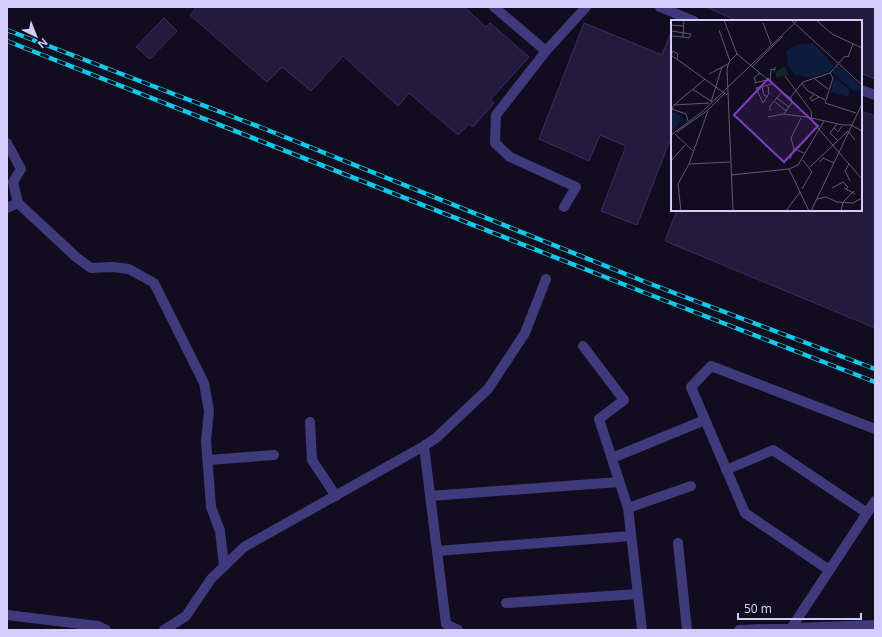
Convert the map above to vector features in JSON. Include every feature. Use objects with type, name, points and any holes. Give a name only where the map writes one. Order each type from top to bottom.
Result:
[{"type":"street","points":[[494,7],[546,51]]},
{"type":"street","points":[[564,207],[576,187],[510,157],[495,143],[496,115],[546,51],[586,7]]},
{"type":"street","points":[[660,7],[692,20]]},
{"type":"street","points":[[862,90],[875,95]]},
{"type":"street","points":[[7,143],[21,169],[13,182],[18,203],[91,268],[113,267],[129,269],[154,283],[204,384],[208,411],[206,441],[212,507],[220,531],[224,566]]},
{"type":"street","points":[[7,208],[18,203]]},
{"type":"street","points":[[164,630],[186,616],[211,579],[244,547],[436,438],[488,388],[525,333],[546,279]]},
{"type":"street","points":[[583,346],[624,400],[599,419],[628,508],[642,630]]},
{"type":"street","points":[[829,570],[745,513],[691,387],[711,366],[875,429]]},
{"type":"street","points":[[612,458],[705,420]]},
{"type":"street","points":[[310,422],[312,460],[336,496]]},
{"type":"street","points":[[424,446],[446,624],[458,630]]},
{"type":"street","points":[[726,470],[773,450],[867,513]]},
{"type":"street","points":[[208,460],[274,455]]},
{"type":"street","points":[[430,496],[620,482]]},
{"type":"street","points":[[628,508],[691,486]]},
{"type":"street","points":[[792,628],[875,501]]},
{"type":"street","points":[[437,551],[631,536]]},
{"type":"street","points":[[678,543],[687,630]]},
{"type":"street","points":[[506,603],[638,594]]},
{"type":"street","points":[[7,615],[98,626],[106,630]]},
{"type":"street","points":[[739,630],[833,628],[875,625]]},
{"type":"building","points":[[197,7],[464,7],[486,27],[490,23],[529,57],[490,100],[494,103],[473,127],[469,124],[458,135],[409,93],[398,106],[343,56],[311,91],[282,67],[267,82],[190,15]]},
{"type":"building","points":[[706,7],[875,7],[875,79],[862,73],[862,20],[736,20]]},
{"type":"building","points":[[164,18],[177,31],[150,59],[136,47]]},
{"type":"building","points":[[584,23],[662,55],[671,32],[671,138],[637,225],[601,211],[626,146],[600,135],[589,161],[539,139]]},
{"type":"building","points":[[862,111],[875,116],[875,328],[665,241],[677,211],[862,211]]},
{"type":"railway","points":[[7,30],[265,129],[648,283],[875,369]]},
{"type":"railway","points":[[7,41],[875,382]]}]
